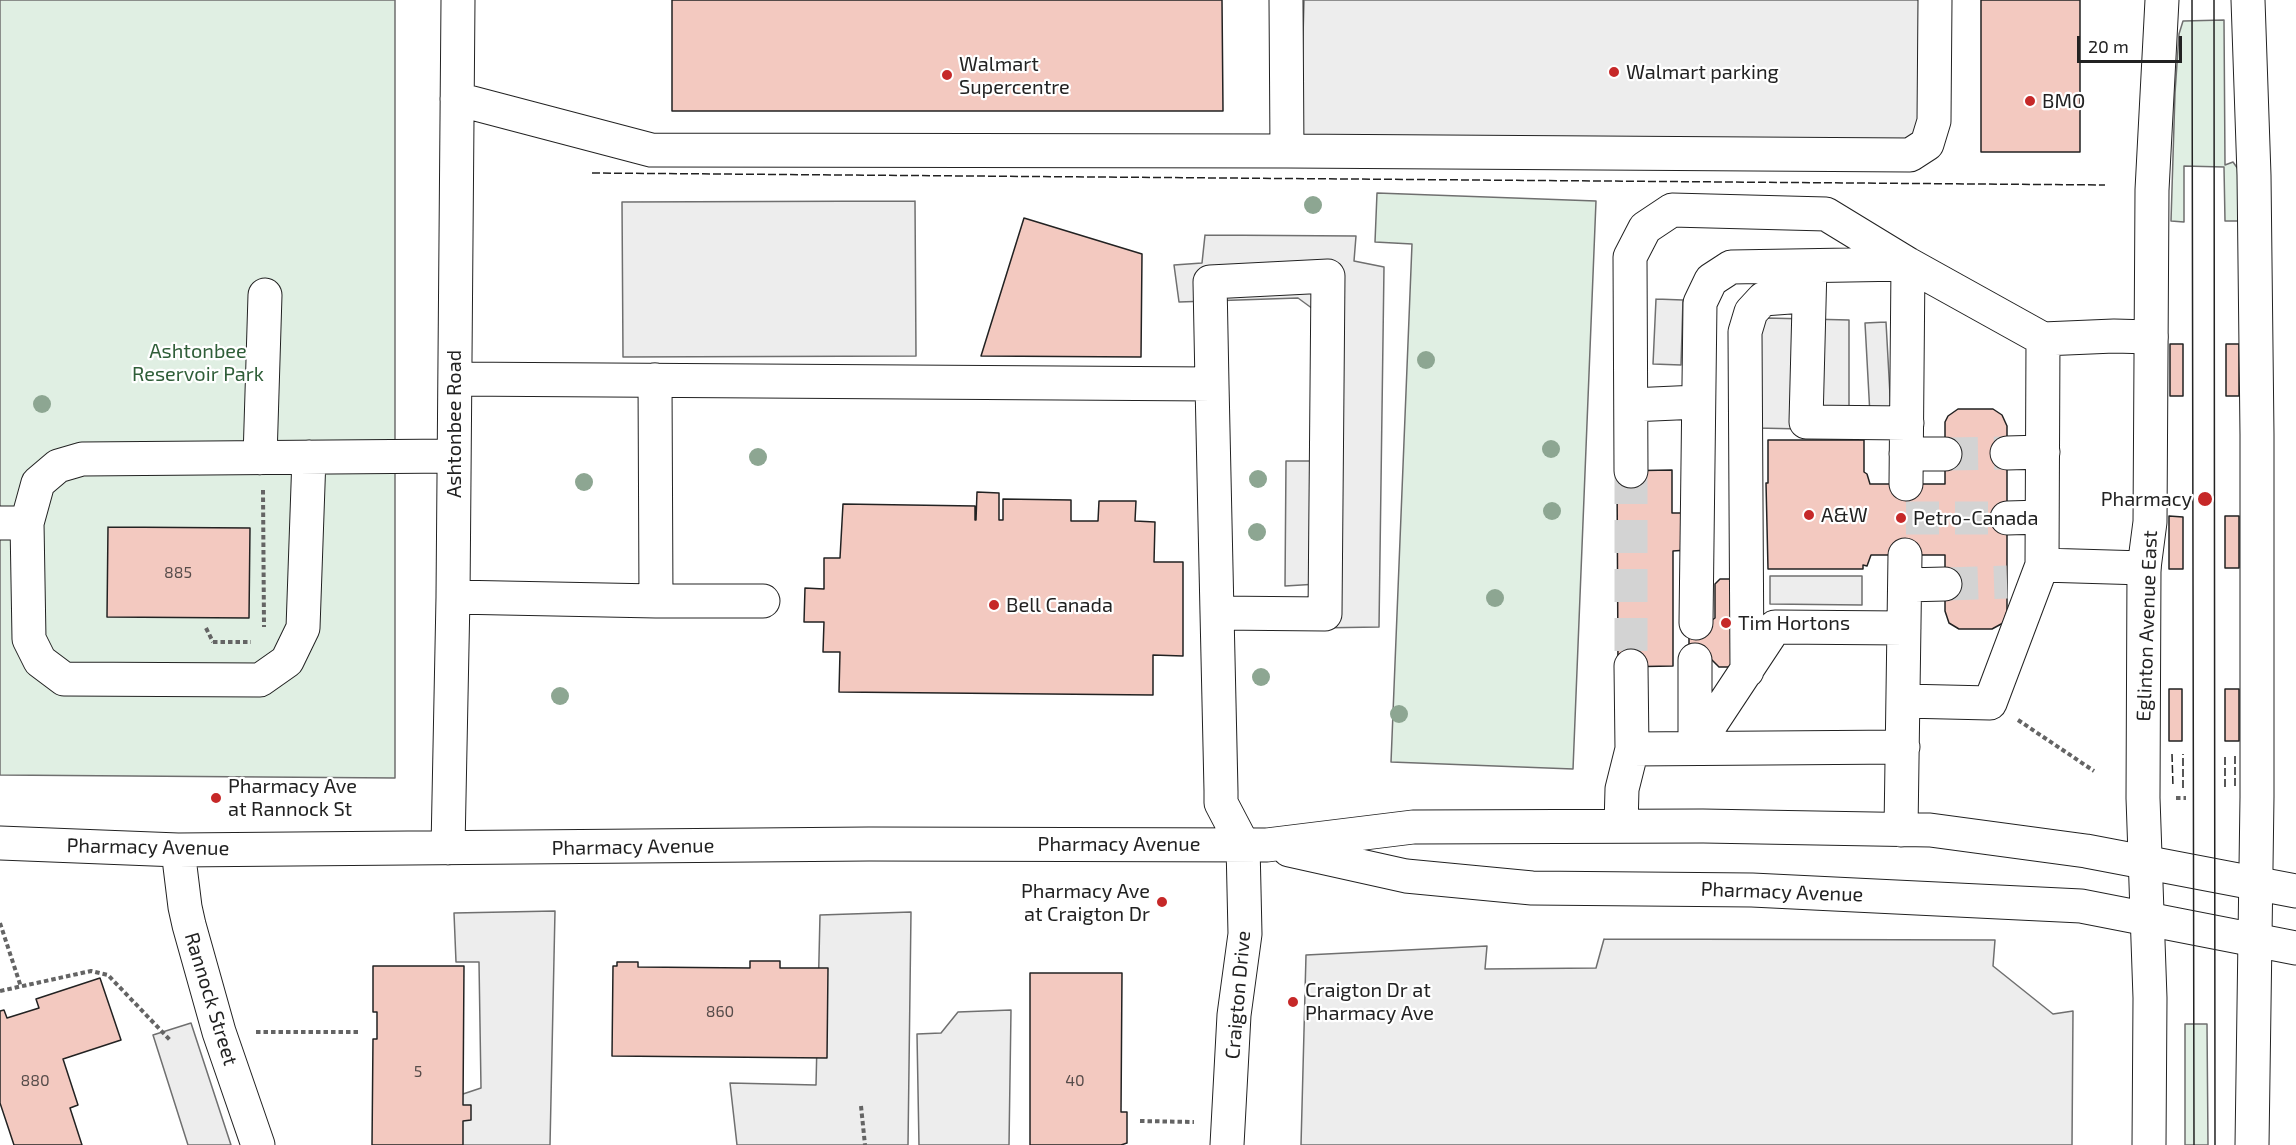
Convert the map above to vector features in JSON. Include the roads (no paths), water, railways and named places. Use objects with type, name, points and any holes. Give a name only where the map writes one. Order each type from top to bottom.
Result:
[{"type":"street","name":"Ashtonbee Road","points":[[448,848],[453,597],[458,0]]},
{"type":"street","points":[[1286,0],[1287,151]]},
{"type":"street","points":[[457,99],[651,150],[1911,155],[1928,144],[1934,121],[1935,0]]},
{"type":"street","name":"Eglinton Avenue East","points":[[2149,1145],[2150,1008],[2143,798],[2145,568],[2150,522],[2152,190],[2162,0]]},
{"type":"street","points":[[2248,0],[2254,175],[2257,435],[2256,883],[2252,1145]]},
{"type":"street","points":[[1631,471],[1630,257],[1645,228],[1672,210],[1826,214],[1908,264],[2043,339],[2151,337]]},
{"type":"street","points":[[1696,623],[1700,303],[1711,280],[1731,267],[1908,264]]},
{"type":"street","points":[[1906,453],[1908,264]]},
{"type":"street","points":[[1810,266],[1806,422],[1906,453],[1945,454]]},
{"type":"street","points":[[1747,671],[1745,332],[1751,312],[1763,299],[1790,297],[1810,266]]},
{"type":"street","points":[[1698,493],[1725,435],[1726,318],[1735,292],[1757,267]]},
{"type":"street","points":[[1217,613],[1325,614],[1328,276],[1210,282],[1221,803],[1255,845]]},
{"type":"street","points":[[260,458],[265,295]]},
{"type":"street","points":[[1903,701],[1990,703],[2028,576],[2042,517],[2043,339]]},
{"type":"street","points":[[454,379],[1212,384]]},
{"type":"street","points":[[655,380],[657,601]]},
{"type":"street","points":[[1631,405],[1698,402]]},
{"type":"street","points":[[2007,453],[2043,452]]},
{"type":"street","points":[[309,457],[303,628],[287,661],[260,680],[64,679],[40,661],[29,639],[14,523],[38,483],[58,466],[82,459],[260,458],[309,457],[454,456]]},
{"type":"street","points":[[2007,518],[2042,517]]},
{"type":"street","points":[[2028,576],[2145,568]]},
{"type":"street","points":[[1901,830],[1905,570],[1945,584]]},
{"type":"street","points":[[453,597],[763,601]]},
{"type":"street","points":[[1695,748],[1775,627],[1904,628]]},
{"type":"street","points":[[1695,660],[1695,748]]},
{"type":"street","points":[[1621,826],[1622,789],[1632,748],[1631,666]]},
{"type":"street","points":[[1632,748],[1903,747]]},
{"type":"street","name":"Pharmacy Avenue","points":[[0,843],[178,850],[869,844],[1255,845],[1413,827],[1621,826],[1930,830],[2086,851],[2296,891]]},
{"type":"street","name":"Pharmacy Avenue","points":[[1255,845],[1406,876],[1532,888],[1752,890],[2081,906],[2296,948]]},
{"type":"street","name":"Craigton Drive","points":[[1227,1134],[1234,1015],[1255,845]]},
{"type":"street","name":"Rannock Street","points":[[178,850],[185,907],[219,1032],[258,1145]]},
{"type":"tunnel","points":[[1945,454],[2007,453]]},
{"type":"tunnel","points":[[1631,471],[1631,666]]},
{"type":"tunnel","points":[[1906,518],[2007,518]]},
{"type":"tunnel","points":[[1945,584],[2007,582]]},
{"type":"tram line","points":[[2192,0],[2194,1145]]},
{"type":"tram line","points":[[2214,0],[2215,1145]]},
{"type":"place","name":"Walmart parking","points":[[1614,72]]},
{"type":"place","name":"Walmart Supercentre","points":[[947,75]]},
{"type":"place","name":"BMO","points":[[2030,101]]},
{"type":"place","name":"Pharmacy","points":[[2205,499]]},
{"type":"place","name":"A&W","points":[[1809,515]]},
{"type":"place","name":"Petro-Canada","points":[[1901,518]]},
{"type":"place","name":"Bell Canada","points":[[994,605]]},
{"type":"place","name":"Tim Hortons","points":[[1726,623]]},
{"type":"place","name":"Pharmacy Ave at Rannock St","points":[[216,798]]},
{"type":"place","name":"Pharmacy Ave at Craigton Dr","points":[[1162,902]]},
{"type":"place","name":"Craigton Dr at Pharmacy Ave","points":[[1293,1002]]},
{"type":"park label","name":"Ashtonbee Reservoir Park","points":[[198,362]]}]
